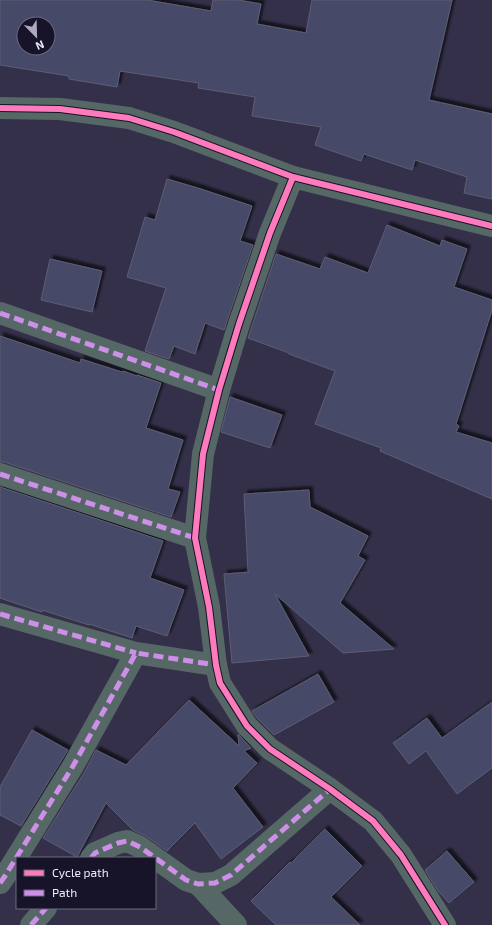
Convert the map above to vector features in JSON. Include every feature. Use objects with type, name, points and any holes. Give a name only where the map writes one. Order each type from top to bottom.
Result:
[{"type":"street","points":[[0,108],[60,109],[129,118],[218,148],[293,177],[492,226]]},
{"type":"street","points":[[293,177],[270,233],[239,324],[219,390],[203,454],[195,538],[209,607],[216,665],[220,683],[247,726],[270,749],[330,789],[373,821],[401,854],[445,925]]},
{"type":"street","points":[[0,313],[219,390]]},
{"type":"street","points":[[0,474],[195,538]]},
{"type":"street","points":[[0,614],[136,653],[216,665]]},
{"type":"street","points":[[17,857],[73,766],[136,653]]},
{"type":"street","points":[[156,858],[186,880],[198,884],[215,883],[231,875],[330,789]]},
{"type":"street","points":[[92,857],[95,853],[118,843],[127,841],[140,846],[155,857]]},
{"type":"street","points":[[0,883],[16,858]]},
{"type":"street","points":[[198,884],[236,925]]},
{"type":"street","points":[[32,925],[45,909]]},
{"type":"building","points":[[0,0],[147,0],[211,11],[213,0],[238,0],[261,4],[257,24],[306,33],[312,0],[452,0],[429,100],[492,114],[492,199],[464,193],[467,177],[415,160],[412,170],[364,154],[361,161],[315,145],[321,127],[252,116],[255,97],[198,88],[199,83],[120,71],[117,87],[69,79],[69,76],[0,65]]},
{"type":"building","points":[[167,179],[252,206],[240,241],[253,245],[224,330],[205,323],[195,354],[174,346],[169,359],[145,351],[166,288],[127,277],[145,217],[155,220]]},
{"type":"building","points":[[387,225],[440,246],[442,240],[467,249],[454,287],[492,300],[492,310],[456,424],[459,426],[456,432],[492,443],[492,499],[380,451],[381,448],[315,424],[335,371],[248,338],[276,254],[320,269],[325,257],[368,273]]},
{"type":"building","points":[[50,259],[102,271],[92,312],[41,300]]},
{"type":"building","points":[[0,336],[80,363],[81,359],[161,383],[146,428],[183,440],[168,489],[180,492],[171,517],[4,462],[0,462]]},
{"type":"building","points":[[230,397],[282,415],[270,448],[221,432]]},
{"type":"building","points":[[0,487],[163,541],[150,578],[184,590],[167,636],[136,626],[132,638],[42,610],[42,612],[0,598]]},
{"type":"building","points":[[309,490],[310,507],[368,536],[358,556],[365,560],[340,603],[394,649],[343,653],[275,594],[309,656],[232,663],[224,574],[249,572],[244,494]]},
{"type":"building","points":[[318,674],[334,702],[274,735],[252,711]]},
{"type":"building","points":[[189,700],[239,746],[238,734],[251,748],[244,751],[257,763],[233,788],[263,827],[221,859],[195,823],[167,851],[147,837],[133,830],[106,803],[77,857],[43,838],[84,773],[96,750],[126,765]]},
{"type":"building","points":[[492,702],[492,768],[457,794],[426,751],[409,764],[393,743],[427,718],[442,738]]},
{"type":"building","points":[[32,730],[68,750],[21,826],[0,815],[0,787]]},
{"type":"building","points":[[325,829],[362,866],[331,897],[360,925],[276,925],[251,901]]},
{"type":"building","points":[[447,851],[474,882],[449,903],[438,891],[425,870]]},
{"type":"marked path","points":[[0,313],[219,390]]},
{"type":"marked path","points":[[0,474],[195,538]]},
{"type":"marked path","points":[[0,614],[136,653]]},
{"type":"marked path","points":[[17,857],[73,766],[136,653],[216,665]]},
{"type":"marked path","points":[[156,858],[186,880],[198,884],[215,883],[231,875],[330,789]]},
{"type":"marked path","points":[[92,857],[95,853],[118,843],[127,841],[140,847],[154,857]]},
{"type":"marked path","points":[[0,883],[16,858]]},
{"type":"marked path","points":[[31,925],[45,909]]},
{"type":"cycle path","points":[[0,108],[60,109],[129,118],[174,132],[293,177],[492,226]]},
{"type":"cycle path","points":[[293,177],[270,233],[239,324],[219,390],[203,454],[195,538],[209,607],[216,665],[220,683],[247,726],[270,749],[330,789],[373,821],[401,855],[445,925]]}]
